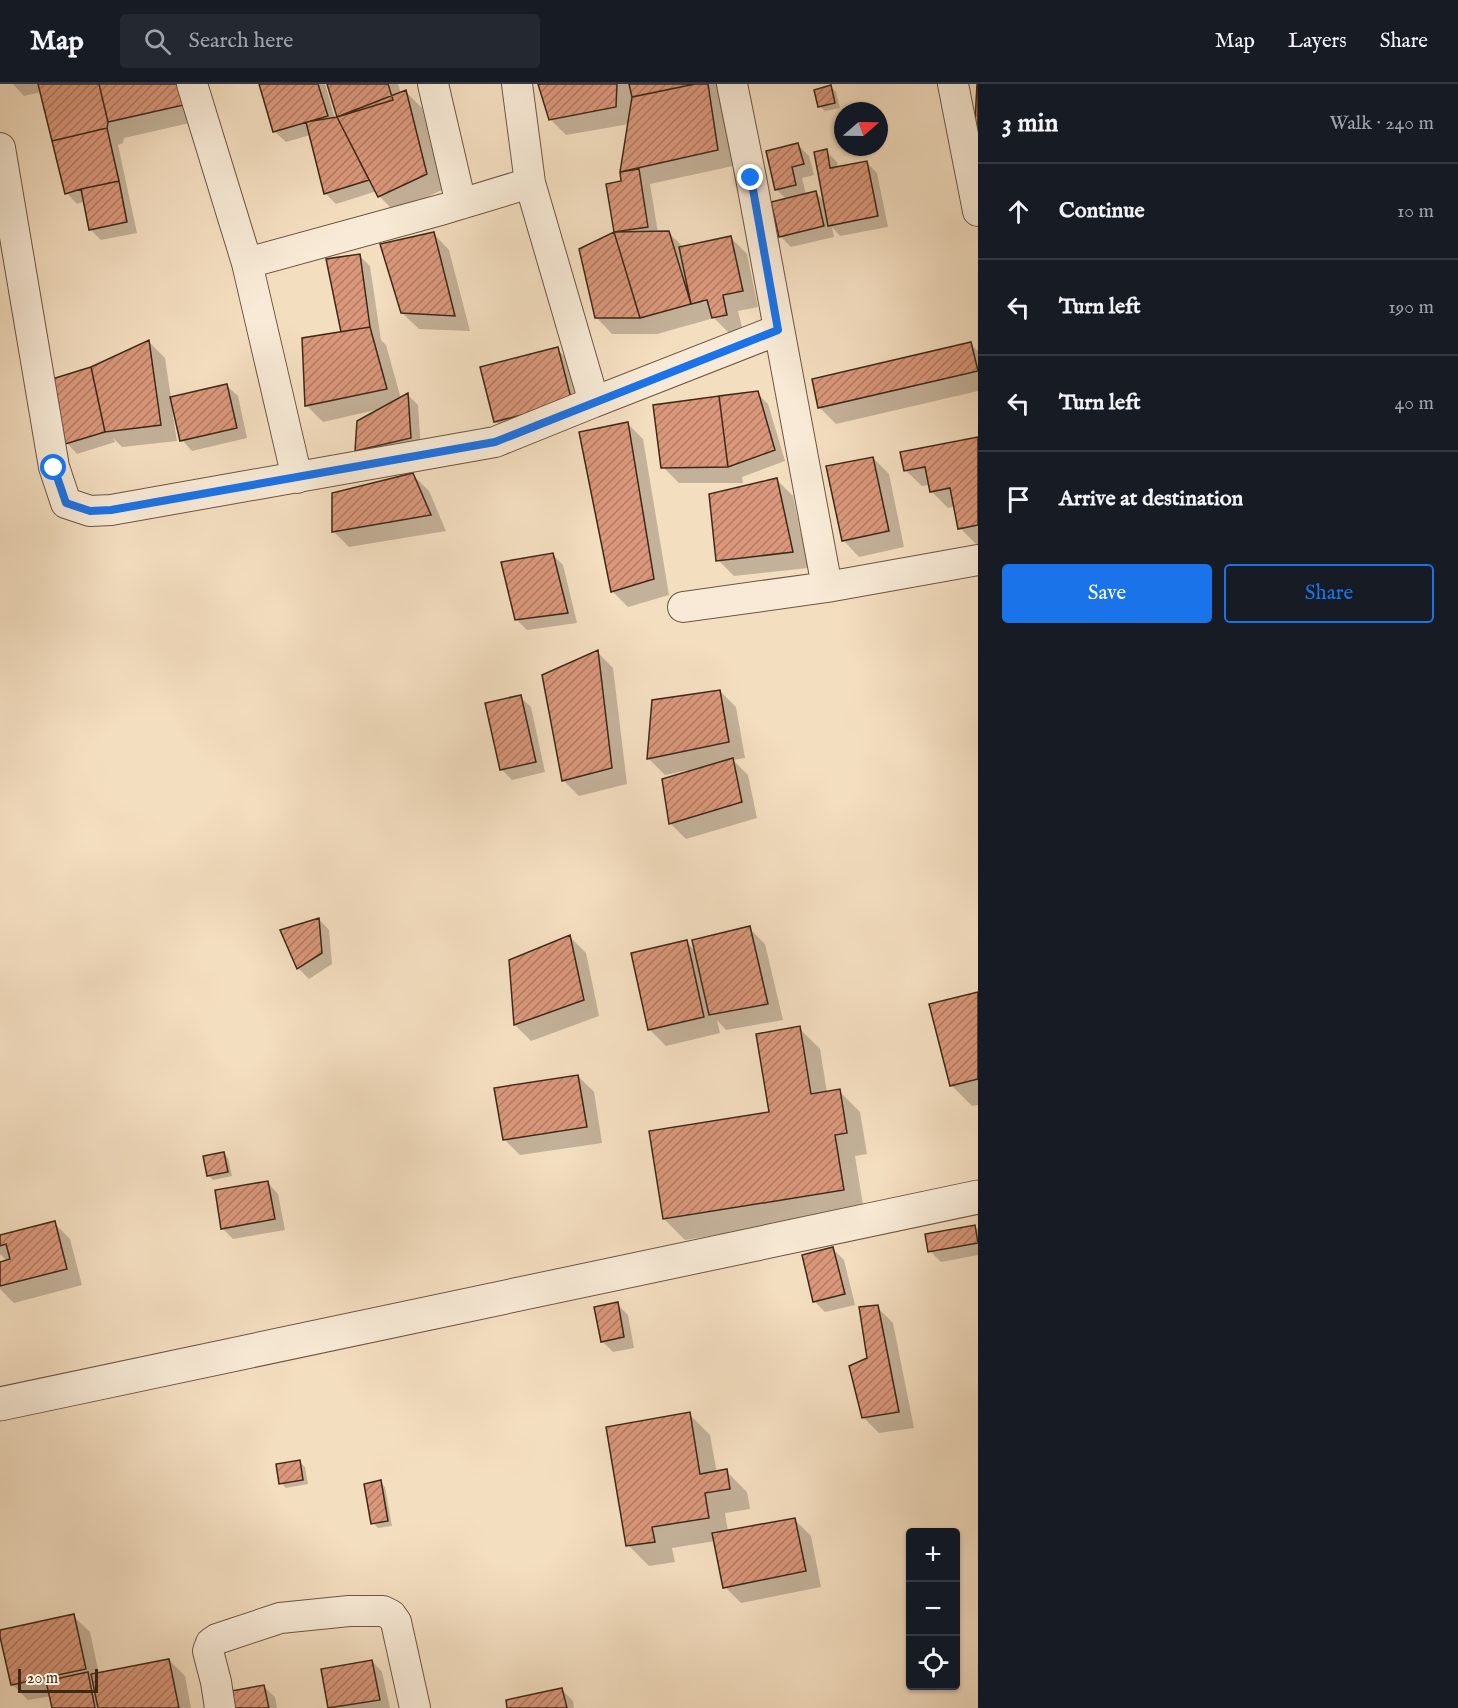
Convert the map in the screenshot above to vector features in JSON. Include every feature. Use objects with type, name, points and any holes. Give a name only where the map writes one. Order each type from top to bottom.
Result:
[{"type":"street","points":[[192,84],[247,262],[297,478]]},
{"type":"street","points":[[433,84],[461,204]]},
{"type":"street","points":[[517,84],[530,183],[594,402]]},
{"type":"street","points":[[732,84],[827,587]]},
{"type":"street","points":[[952,84],[972,150],[978,211]]},
{"type":"street","points":[[0,148],[54,468],[66,503],[90,511],[111,510],[495,442],[778,330]]},
{"type":"street","points":[[247,262],[530,183]]},
{"type":"street","points":[[683,607],[827,587],[978,560]]},
{"type":"street","points":[[0,1404],[978,1197]]},
{"type":"street","points":[[220,1708],[208,1651],[211,1643],[217,1639],[280,1618],[349,1611],[383,1611],[391,1615],[396,1622],[415,1708]]},
{"type":"building","points":[[38,84],[99,84],[108,122],[107,128],[52,141]]},
{"type":"building","points":[[99,84],[183,84],[188,104],[108,122]]},
{"type":"building","points":[[259,84],[318,84],[328,116],[273,132]]},
{"type":"building","points":[[327,84],[388,84],[393,100],[337,117]]},
{"type":"building","points":[[538,84],[617,84],[616,107],[549,120]]},
{"type":"building","points":[[629,84],[695,84],[632,97]]},
{"type":"building","points":[[695,84],[708,84],[718,150],[620,172],[632,97]]},
{"type":"building","points":[[978,84],[978,142],[974,140]]},
{"type":"building","points":[[831,85],[835,102],[818,107],[814,90]]},
{"type":"building","points":[[406,90],[427,174],[378,197],[337,117]]},
{"type":"building","points":[[337,117],[369,180],[324,194],[306,122]]},
{"type":"building","points":[[107,128],[119,181],[65,194],[52,141]]},
{"type":"building","points":[[798,143],[804,164],[792,167],[796,185],[775,190],[766,151]]},
{"type":"building","points":[[827,149],[830,168],[867,161],[878,216],[828,226],[814,152]]},
{"type":"building","points":[[639,169],[648,227],[614,232],[606,184],[621,181],[620,172]]},
{"type":"building","points":[[119,181],[127,222],[89,230],[81,189]]},
{"type":"building","points":[[816,191],[824,226],[779,237],[771,202]]},
{"type":"building","points":[[669,231],[691,304],[640,318],[614,232]]},
{"type":"building","points":[[434,232],[455,316],[401,313],[380,244]]},
{"type":"building","points":[[614,232],[640,318],[595,318],[579,249]]},
{"type":"building","points":[[731,236],[743,291],[723,295],[727,315],[712,318],[707,300],[691,304],[679,247]]},
{"type":"building","points":[[360,254],[370,327],[341,332],[326,259]]},
{"type":"building","points":[[370,327],[387,389],[305,406],[302,338]]},
{"type":"building","points":[[149,340],[161,425],[105,432],[91,367]]},
{"type":"building","points":[[971,342],[978,371],[818,408],[812,379]]},
{"type":"building","points":[[558,347],[572,402],[494,422],[480,367]]},
{"type":"building","points":[[91,367],[105,432],[65,444],[52,379]]},
{"type":"building","points":[[227,384],[237,428],[180,441],[170,397]]},
{"type":"building","points":[[758,391],[775,450],[728,467],[719,396]]},
{"type":"building","points":[[408,393],[411,438],[355,451],[357,421]]},
{"type":"building","points":[[719,396],[728,467],[661,468],[653,405]]},
{"type":"building","points":[[628,422],[654,579],[611,592],[579,432]]},
{"type":"building","points":[[978,437],[978,525],[958,529],[950,488],[930,492],[925,467],[904,471],[900,452]]},
{"type":"building","points":[[873,457],[889,531],[842,541],[826,466]]},
{"type":"building","points":[[413,473],[431,515],[332,532],[332,493]]},
{"type":"building","points":[[777,478],[793,552],[716,561],[709,494]]},
{"type":"building","points":[[553,553],[568,613],[515,620],[501,562]]},
{"type":"building","points":[[598,650],[612,768],[562,781],[542,675]]},
{"type":"building","points":[[720,690],[729,742],[647,759],[652,700]]},
{"type":"building","points":[[521,695],[536,762],[500,770],[485,703]]},
{"type":"building","points":[[733,758],[742,802],[669,824],[662,779]]},
{"type":"building","points":[[319,918],[322,953],[297,969],[280,930]]},
{"type":"building","points":[[750,926],[768,1004],[709,1015],[692,940]]},
{"type":"building","points":[[570,935],[584,1000],[514,1025],[509,960]]},
{"type":"building","points":[[687,940],[704,1017],[648,1030],[631,953]]},
{"type":"building","points":[[978,992],[978,1079],[950,1086],[929,1004]]},
{"type":"building","points":[[800,1026],[811,1094],[840,1089],[847,1133],[835,1135],[844,1190],[663,1219],[649,1131],[769,1112],[756,1034]]},
{"type":"building","points":[[578,1075],[587,1127],[503,1140],[494,1088]]},
{"type":"building","points":[[224,1152],[228,1172],[207,1176],[203,1156]]},
{"type":"building","points":[[268,1181],[275,1219],[221,1229],[215,1190]]},
{"type":"building","points":[[55,1221],[67,1269],[0,1286],[0,1262],[10,1259],[6,1244],[0,1246],[0,1235]]},
{"type":"building","points":[[975,1225],[978,1243],[928,1252],[925,1234]]},
{"type":"building","points":[[833,1247],[845,1294],[813,1302],[802,1255]]},
{"type":"building","points":[[618,1302],[624,1337],[601,1342],[594,1307]]},
{"type":"building","points":[[878,1305],[899,1412],[862,1418],[849,1366],[867,1358],[859,1307]]},
{"type":"building","points":[[690,1412],[700,1474],[727,1469],[730,1489],[705,1493],[709,1518],[652,1527],[655,1542],[626,1546],[606,1427]]},
{"type":"building","points":[[300,1460],[303,1480],[279,1484],[276,1464]]},
{"type":"building","points":[[381,1480],[388,1521],[371,1524],[364,1484]]},
{"type":"building","points":[[795,1518],[806,1571],[723,1588],[712,1533]]},
{"type":"building","points":[[74,1614],[86,1669],[11,1685],[0,1630]]},
{"type":"building","points":[[169,1659],[179,1708],[98,1708],[91,1674]]},
{"type":"building","points":[[372,1660],[380,1700],[328,1708],[321,1669]]},
{"type":"building","points":[[88,1672],[95,1708],[52,1708],[46,1681]]},
{"type":"building","points":[[264,1685],[269,1708],[223,1708],[220,1693]]},
{"type":"building","points":[[562,1688],[567,1708],[507,1708],[506,1700]]},
{"type":"route","points":[[54,468],[66,503],[90,511],[111,510],[495,442],[778,330],[751,178]]}]
